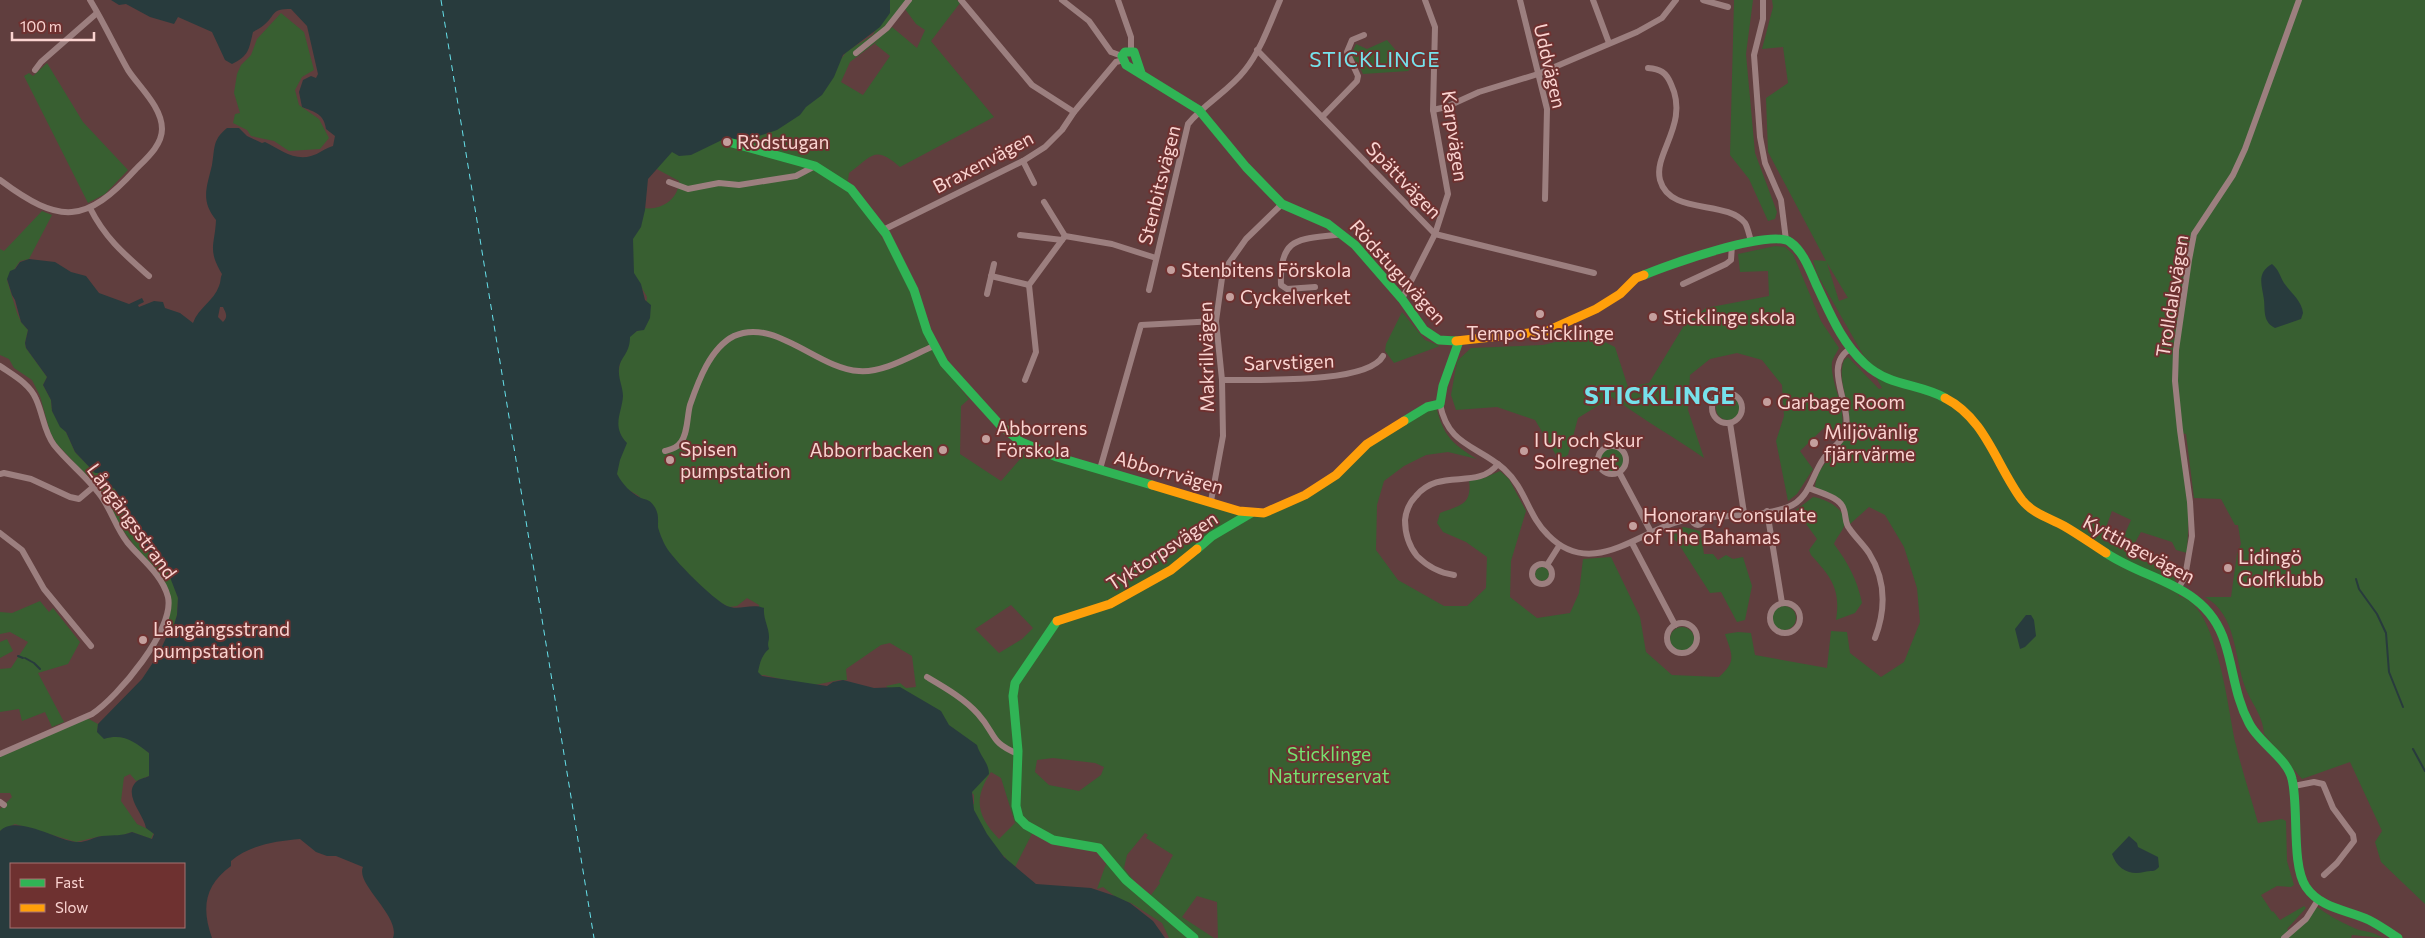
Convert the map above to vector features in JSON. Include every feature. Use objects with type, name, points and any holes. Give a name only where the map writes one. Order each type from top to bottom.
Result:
[{"type":"street","points":[[0,180],[15,191],[50,210],[77,212],[90,208],[115,192],[154,150],[161,138],[162,127],[158,112],[129,71],[90,0]]},
{"type":"street","points":[[856,52],[887,28],[909,0]]},
{"type":"street","points":[[962,0],[1032,85],[1074,112]]},
{"type":"street","name":"Rödstuguvägen","points":[[1062,0],[1088,21],[1111,52],[1123,58],[1126,65],[1199,110],[1246,167],[1282,204],[1328,224],[1343,234],[1363,252],[1402,299],[1424,330],[1432,336],[1448,342],[1533,334],[1564,325],[1614,298],[1636,278],[1732,245],[1769,238],[1786,240]]},
{"type":"street","points":[[1118,0],[1131,37],[1131,50],[1137,57],[1141,73]]},
{"type":"street","name":"Stenbitsvägen","points":[[1149,290],[1188,124],[1199,110],[1245,71],[1280,0]]},
{"type":"street","name":"Karpvägen","points":[[1402,299],[1435,234],[1448,194],[1433,110],[1435,27],[1426,0]]},
{"type":"street","name":"Uddvägen","points":[[1520,0],[1547,109],[1545,199]]},
{"type":"street","points":[[1593,0],[1609,43]]},
{"type":"street","points":[[1433,110],[1446,107],[1478,92],[1538,74],[1652,25],[1662,18],[1676,0]]},
{"type":"street","points":[[1703,0],[1728,7]]},
{"type":"street","points":[[1763,0],[1763,18],[1754,55],[1760,137],[1765,162],[1781,200],[1786,240]]},
{"type":"street","name":"Trolldalsvägen","points":[[2179,587],[2185,577],[2192,536],[2190,502],[2176,390],[2176,357],[2185,282],[2192,243],[2194,234],[2233,175],[2245,149],[2299,0]]},
{"type":"street","points":[[35,70],[41,62],[97,12]]},
{"type":"street","points":[[1322,117],[1357,81],[1358,76],[1347,52],[1352,40],[1364,35]]},
{"type":"street","points":[[1123,58],[1125,52],[1131,50]]},
{"type":"street","name":"Spättvägen","points":[[1257,50],[1435,234],[1594,273]]},
{"type":"street","name":"Braxenvägen","points":[[883,230],[1023,161],[1045,147],[1062,130],[1074,112],[1116,62],[1123,58]]},
{"type":"street","points":[[1648,68],[1656,68],[1664,73],[1675,96],[1675,123],[1660,168],[1662,186],[1674,199],[1739,218],[1748,229],[1751,241]]},
{"type":"street","name":"Abborrvägen","points":[[732,144],[816,166],[851,189],[883,230],[914,290],[921,315],[944,364],[1000,425],[1021,442],[1057,457],[1251,513],[1270,511],[1320,487],[1336,475],[1367,444],[1418,412],[1440,404]]},
{"type":"street","points":[[1023,161],[1034,183]]},
{"type":"street","points":[[669,182],[688,190],[719,183],[739,185],[796,176],[816,166]]},
{"type":"street","points":[[1044,202],[1064,238]]},
{"type":"street","name":"Makrillvägen","points":[[1211,501],[1223,436],[1222,380],[1216,321],[1222,278],[1229,263],[1246,239],[1282,204]]},
{"type":"street","points":[[90,208],[100,228],[113,244],[149,276]]},
{"type":"street","points":[[1315,287],[1288,289],[1281,285],[1281,274],[1286,250],[1294,242],[1343,234]]},
{"type":"street","points":[[1020,235],[1112,244],[1156,258]]},
{"type":"street","points":[[1025,380],[1036,352],[1029,285],[1064,238]]},
{"type":"street","name":"Kyttingevägen","points":[[1786,240],[1795,245],[1801,252],[1833,320],[1850,349],[1878,376],[1903,386],[1938,394],[1959,405],[1972,418],[1984,435],[2022,501],[2040,515],[2064,526],[2116,560],[2179,587],[2197,600],[2218,626],[2225,642],[2236,694],[2244,714],[2260,739],[2288,767],[2294,786],[2300,870],[2306,887],[2318,900],[2342,912],[2369,920],[2398,938]]},
{"type":"street","points":[[1683,284],[1731,260],[1732,245]]},
{"type":"street","points":[[988,294],[994,264]]},
{"type":"street","points":[[991,276],[1029,285]]},
{"type":"street","points":[[1100,469],[1141,325],[1216,321]]},
{"type":"street","points":[[665,451],[675,448],[683,441],[690,406],[703,374],[716,351],[733,337],[746,332],[768,334],[844,368],[859,371],[874,370],[934,346]]},
{"type":"street","points":[[1459,341],[1443,386],[1440,404],[1445,422],[1454,436],[1498,464],[1517,482],[1540,527],[1559,546],[1568,550],[1592,553],[1610,551],[1632,543],[1669,524],[1692,519],[1699,512],[1705,518],[1744,514],[1789,507],[1796,502],[1809,488],[1824,457],[1844,435],[1847,419],[1838,372],[1839,361],[1850,349]]},
{"type":"street","name":"Sarvstigen","points":[[1222,380],[1341,376],[1367,367],[1381,359],[1382,356]]},
{"type":"street","name":"Långängsstrand","points":[[0,366],[24,383],[36,398],[53,444],[102,498],[128,543],[160,580],[168,598],[168,614],[163,628],[128,681],[101,708],[92,714],[0,754]]},
{"type":"street","points":[[1729,392],[1736,396],[1742,405],[1738,417],[1730,423],[1714,415],[1712,407],[1716,398],[1729,392]]},
{"type":"street","points":[[1730,423],[1744,514]]},
{"type":"street","points":[[1614,446],[1624,452],[1627,461],[1619,472],[1610,474],[1598,465],[1598,455],[1605,448],[1614,446]]},
{"type":"street","points":[[1454,575],[1433,568],[1417,555],[1412,547],[1406,528],[1409,506],[1419,492],[1434,482],[1479,477],[1490,472],[1498,464]]},
{"type":"street","points":[[0,466],[2,474],[31,479],[70,497],[79,498],[92,488]]},
{"type":"street","points":[[1619,472],[1651,532]]},
{"type":"street","points":[[1809,488],[1840,502],[1844,508],[1848,527],[1868,552],[1877,567],[1884,596],[1880,625],[1875,638]]},
{"type":"street","points":[[1766,511],[1782,603]]},
{"type":"street","name":"Tyktorpsvägen","points":[[1194,938],[1126,880],[1099,848],[1053,840],[1026,825],[1019,818],[1016,806],[1018,754],[1013,696],[1015,683],[1053,625],[1065,616],[1097,609],[1118,600],[1170,570],[1212,536],[1251,513]]},
{"type":"street","points":[[0,533],[22,550],[44,589],[91,646]]},
{"type":"street","points":[[1632,543],[1675,625]]},
{"type":"street","points":[[1547,565],[1559,546]]},
{"type":"street","points":[[1782,603],[1795,607],[1800,616],[1796,628],[1788,633],[1774,630],[1770,622],[1773,608],[1782,603]]},
{"type":"street","points":[[1686,624],[1695,631],[1696,642],[1691,650],[1678,652],[1670,646],[1669,632],[1675,625],[1686,624]]},
{"type":"street","points":[[927,677],[973,710],[1001,747],[1018,754]]},
{"type":"street","points":[[2294,786],[2314,782],[2323,784],[2333,808],[2353,835],[2354,841],[2337,863],[2324,875]]},
{"type":"street","points":[[2284,938],[2306,919],[2318,900]]},
{"type":"green space","name":"Sticklinge Naturreservat","points":[[889,0],[957,0],[960,3],[931,41],[994,117],[900,167],[892,160],[879,154],[869,157],[849,173],[847,187],[877,225],[877,229],[903,274],[940,363],[969,399],[961,406],[960,454],[1001,481],[1028,450],[1059,461],[1252,517],[1270,514],[1295,504],[1322,489],[1371,445],[1431,409],[1437,410],[1443,427],[1451,439],[1477,459],[1448,452],[1426,455],[1404,466],[1384,481],[1377,505],[1376,550],[1398,580],[1444,606],[1467,606],[1486,588],[1487,557],[1466,542],[1443,532],[1437,523],[1440,513],[1459,506],[1467,499],[1469,495],[1469,480],[1484,478],[1500,471],[1509,479],[1526,511],[1511,561],[1510,597],[1537,618],[1570,613],[1579,593],[1583,559],[1611,557],[1640,617],[1646,652],[1672,675],[1719,677],[1731,662],[1730,647],[1725,634],[1738,632],[1751,633],[1755,655],[1827,668],[1831,631],[1847,632],[1850,653],[1881,677],[1904,662],[1920,622],[1917,588],[1904,547],[1885,515],[1869,507],[1850,524],[1846,509],[1815,487],[1820,471],[1841,446],[1848,432],[1849,414],[1842,378],[1844,360],[1848,357],[1879,389],[1882,388],[1817,274],[1813,260],[1826,261],[1768,152],[1766,98],[1788,83],[1783,47],[1762,49],[1773,7],[1772,0],[2425,0],[2425,904],[2381,862],[2375,842],[2382,831],[2350,762],[2302,779],[2264,734],[2259,715],[2247,693],[2241,675],[2229,625],[2223,614],[2205,597],[2231,597],[2237,554],[2241,544],[2238,525],[2235,525],[2221,499],[2194,498],[2186,434],[2180,433],[2189,512],[2187,553],[2176,550],[2172,542],[2141,532],[2133,546],[2123,538],[2131,520],[2112,511],[2102,538],[2112,545],[2117,545],[2118,542],[2130,551],[2129,555],[2178,574],[2175,579],[2179,596],[2192,603],[2203,618],[2219,661],[2236,745],[2258,823],[2282,819],[2286,821],[2287,861],[2294,885],[2291,887],[2277,886],[2261,895],[2272,912],[2280,920],[2304,906],[2306,908],[2287,929],[2289,931],[2317,907],[2348,925],[2374,933],[2383,938],[2352,935],[2351,938],[1218,938],[1217,902],[1197,896],[1182,917],[1214,938],[1169,938],[1162,923],[1131,903],[1118,899],[1103,887],[1097,889],[1107,861],[1096,849],[1034,830],[1014,869],[1004,856],[999,855],[972,812],[974,795],[970,791],[980,773],[886,686],[900,683],[906,688],[916,687],[912,656],[890,643],[881,645],[846,669],[847,680],[810,686],[764,675],[757,676],[759,605],[747,598],[737,606],[729,607],[711,598],[666,552],[639,496],[622,486],[614,467],[621,439],[617,432],[618,383],[621,358],[629,337],[643,327],[647,297],[632,271],[631,239],[643,208],[656,208],[668,202],[676,193],[679,181],[653,167],[670,152],[838,63],[847,51],[873,35],[881,25]],"holes":[[[905,9],[916,24],[925,30],[917,48],[892,27],[886,33]],[[879,40],[875,44],[890,56],[863,95],[841,82],[850,62]],[[1827,263],[1848,298],[1839,301]],[[1011,605],[1033,628],[1022,639],[999,653],[975,629]],[[1053,758],[1095,763],[1104,767],[1101,775],[1079,791],[1049,785],[1035,772],[1037,760]],[[991,772],[1001,778],[1015,823],[999,839],[982,815],[980,807],[982,791]],[[1145,833],[1148,835],[1146,838],[1173,855],[1159,881],[1160,883],[1151,895],[1137,885],[1124,868],[1127,855]]]},
{"type":"green space","points":[[1734,0],[1753,0],[1746,54],[1755,153],[1777,212],[1775,219],[1768,221],[1749,179],[1730,155]]},
{"type":"green space","points":[[281,13],[304,32],[314,70],[302,77],[295,90],[299,105],[319,119],[329,138],[320,149],[289,151],[274,141],[251,136],[247,130],[233,123],[235,114],[240,113],[234,93],[237,74],[241,65],[251,55],[257,39]]},
{"type":"green space","points":[[1387,40],[1411,68],[1408,71],[1363,74],[1351,55],[1356,44],[1367,49]]},
{"type":"green space","points":[[47,63],[83,122],[128,170],[105,194],[88,203],[24,76],[29,73],[33,76]]},
{"type":"green space","points":[[42,211],[52,215],[29,259],[20,261],[7,280],[17,313],[21,322],[28,330],[25,343],[26,348],[47,377],[43,385],[51,400],[52,411],[66,432],[75,452],[95,473],[99,473],[107,485],[115,489],[119,504],[136,539],[168,572],[178,598],[177,615],[173,628],[166,638],[161,635],[171,606],[169,592],[120,526],[103,493],[56,443],[50,432],[40,396],[32,380],[14,368],[9,359],[0,355],[0,249],[4,251]]},
{"type":"green space","points":[[1775,246],[1785,247],[1793,254],[1821,321],[1839,348],[1832,362],[1832,370],[1843,419],[1842,428],[1838,435],[1826,426],[1800,451],[1813,469],[1797,494],[1788,501],[1776,441],[1784,416],[1782,385],[1762,360],[1737,353],[1710,359],[1690,375],[1688,410],[1704,458],[1612,397],[1578,418],[1568,455],[1559,460],[1535,420],[1497,407],[1456,410],[1451,395],[1457,361],[1471,348],[1543,345],[1588,334],[1615,347],[1628,387],[1649,383],[1683,327],[1706,308],[1769,296],[1768,271],[1740,272],[1738,254]]},
{"type":"green space","points":[[1402,312],[1425,340],[1440,346],[1394,363],[1385,351],[1386,344]]},
{"type":"green space","points":[[1728,396],[1736,400],[1740,408],[1736,416],[1728,420],[1720,416],[1716,408],[1720,400]]},
{"type":"green space","points":[[1612,448],[1620,452],[1624,460],[1620,468],[1612,472],[1604,468],[1600,460],[1604,452]]},
{"type":"green space","points":[[1813,497],[1835,506],[1843,515],[1844,526],[1834,544],[1851,572],[1862,603],[1855,613],[1836,620],[1837,600],[1833,584],[1809,550],[1817,539],[1796,510]]},
{"type":"green space","points":[[1684,527],[1700,531],[1704,554],[1713,554],[1718,560],[1726,555],[1733,559],[1743,557],[1752,586],[1745,620],[1737,622],[1721,592],[1710,593],[1678,543],[1667,532]]},
{"type":"green space","points":[[1542,567],[1547,569],[1549,574],[1547,579],[1542,581],[1537,579],[1535,574],[1537,569]]},
{"type":"green space","points":[[40,601],[49,612],[53,608],[80,642],[68,664],[38,673],[64,722],[52,727],[45,712],[22,721],[19,709],[0,712],[0,669],[11,668],[28,642],[10,632],[0,634],[0,612],[12,613]]},
{"type":"green space","points":[[1784,606],[1793,609],[1796,618],[1793,627],[1784,630],[1775,627],[1772,618],[1775,609]]},
{"type":"green space","points":[[1682,627],[1690,631],[1694,639],[1690,647],[1682,651],[1674,647],[1670,639],[1674,631]]},
{"type":"green space","points":[[7,639],[13,651],[0,658],[0,642]]},
{"type":"green space","points":[[87,718],[98,724],[97,732],[135,740],[149,753],[149,776],[136,781],[130,774],[124,777],[121,801],[137,824],[154,832],[151,839],[132,832],[120,836],[101,836],[76,842],[15,824],[0,831],[0,809],[12,797],[10,793],[0,793],[0,755]]},
{"type":"shaded area","points":[[111,0],[890,0],[890,13],[880,27],[843,55],[834,77],[822,95],[806,107],[800,115],[777,130],[750,139],[724,139],[691,155],[679,156],[672,152],[648,179],[645,210],[641,227],[633,239],[634,273],[641,284],[645,300],[651,305],[650,318],[644,330],[637,331],[630,337],[630,343],[619,369],[623,396],[618,425],[622,437],[627,443],[617,474],[630,491],[653,504],[657,511],[658,527],[665,545],[684,569],[704,588],[727,606],[736,608],[754,606],[764,608],[764,616],[769,633],[769,649],[763,656],[758,672],[762,676],[827,686],[833,682],[843,680],[874,688],[900,687],[941,711],[949,725],[977,745],[988,766],[989,774],[972,792],[974,810],[987,834],[1004,857],[1036,884],[1091,888],[1130,903],[1153,921],[1165,938],[393,938],[394,929],[391,920],[365,882],[362,874],[363,867],[336,856],[327,856],[316,852],[300,839],[282,841],[255,848],[246,851],[231,861],[231,866],[216,881],[208,898],[206,907],[212,938],[0,938],[0,831],[16,825],[26,826],[76,842],[132,832],[152,839],[154,834],[146,828],[132,794],[132,788],[135,783],[149,776],[149,753],[128,740],[117,737],[104,739],[97,732],[98,724],[142,679],[158,655],[173,628],[177,615],[178,598],[168,572],[136,539],[119,504],[115,489],[107,485],[99,473],[95,473],[75,452],[66,432],[60,427],[52,411],[51,400],[43,385],[47,377],[26,348],[25,343],[28,330],[21,322],[7,279],[10,271],[15,269],[20,262],[29,259],[55,262],[71,272],[86,276],[99,293],[129,304],[142,298],[144,302],[138,305],[139,307],[154,301],[163,302],[165,308],[180,313],[193,323],[198,313],[217,291],[222,274],[213,253],[216,220],[208,206],[206,193],[216,141],[222,132],[227,128],[239,128],[247,136],[299,157],[314,155],[333,146],[335,136],[326,129],[323,120],[318,114],[302,107],[299,92],[303,80],[311,76],[316,78],[318,74],[307,26],[291,9],[277,11],[263,26],[253,32],[245,55],[232,64],[225,60],[212,32],[178,17],[174,24],[150,17],[126,4],[119,5]],"holes":[[[220,307],[223,307],[226,314],[223,322],[218,317]]]},
{"type":"shaded area","points":[[2272,264],[2298,301],[2303,313],[2301,319],[2275,328],[2268,323],[2265,316],[2261,284],[2264,271]]},
{"type":"shaded area","points":[[2026,615],[2031,615],[2034,620],[2036,636],[2025,647],[2020,649],[2015,629]]},
{"type":"shaded area","points":[[2129,836],[2137,843],[2138,847],[2158,857],[2159,867],[2156,870],[2134,873],[2125,870],[2117,864],[2112,854]]},
{"type":"waterway","points":[[2356,579],[2359,589],[2377,614],[2386,633],[2389,672],[2403,707]]},
{"type":"waterway","points":[[18,656],[23,658]]},
{"type":"waterway","points":[[25,658],[40,669]]},
{"type":"waterway","points":[[2413,749],[2425,771]]},
{"type":"ferry route","points":[[441,0],[594,938]]},
{"type":"traffic: fast","points":[[1141,73],[1134,52],[1125,52],[1122,56],[1126,65],[1199,110],[1246,167],[1282,204],[1328,224],[1355,245],[1402,299],[1424,330],[1439,340],[1456,341]]},
{"type":"traffic: fast","points":[[732,143],[815,166],[851,189],[886,234],[914,290],[927,331],[944,363],[1000,425],[1021,442],[1057,457],[1152,485]]},
{"type":"traffic: fast","points":[[1644,275],[1696,256],[1742,244],[1780,239],[1790,242],[1799,250],[1806,261],[1831,316],[1843,337],[1865,364],[1884,377],[1945,398]]},
{"type":"traffic: fast","points":[[1404,421],[1427,407],[1440,404],[1443,386],[1459,341]]},
{"type":"traffic: fast","points":[[1197,549],[1212,536],[1251,513]]},
{"type":"traffic: fast","points":[[2106,553],[2175,587],[2191,596],[2205,608],[2216,623],[2225,643],[2238,694],[2249,723],[2259,737],[2285,764],[2292,779],[2298,865],[2306,887],[2319,900],[2369,920],[2398,938]]},
{"type":"traffic: fast","points":[[1057,621],[1015,683],[1013,696],[1018,751],[1016,806],[1019,818],[1026,825],[1053,840],[1099,848],[1126,880],[1194,938]]},
{"type":"traffic: slow","points":[[1456,341],[1547,331],[1596,309],[1620,294],[1636,278],[1644,275]]},
{"type":"traffic: slow","points":[[1945,398],[1959,407],[1981,430],[2026,505],[2059,523],[2106,553]]},
{"type":"traffic: slow","points":[[1152,485],[1239,511],[1264,513],[1305,495],[1336,475],[1367,444],[1404,421]]},
{"type":"traffic: slow","points":[[1057,621],[1110,604],[1171,570],[1197,549]]},
{"type":"place","name":"Rödstugan","points":[[727,142]]},
{"type":"place","name":"Stenbitens Förskola","points":[[1171,270]]},
{"type":"place","name":"Cyckelverket","points":[[1230,297]]},
{"type":"place","name":"Tempo Sticklinge","points":[[1540,314]]},
{"type":"place","name":"Sticklinge skola","points":[[1653,317]]},
{"type":"place","name":"Garbage Room","points":[[1767,402]]},
{"type":"place","name":"Abborrens Förskola","points":[[986,439]]},
{"type":"place","name":"Miljövänlig fjärrvärme","points":[[1814,443]]},
{"type":"place","name":"Abborrbacken","points":[[943,450]]},
{"type":"place","name":"I Ur och Skur Solregnet","points":[[1524,451]]},
{"type":"place","name":"Spisen pumpstation","points":[[670,460]]},
{"type":"place","name":"Honorary Consulate of The Bahamas","points":[[1633,526]]},
{"type":"place","name":"Lidingö Golfklubb","points":[[2228,568]]},
{"type":"place","name":"Långängsstrand pumpstation","points":[[143,640]]},
{"type":"district","name":"STICKLINGE","points":[[1375,60]]},
{"type":"district","name":"STICKLINGE","points":[[1660,396]]}]
